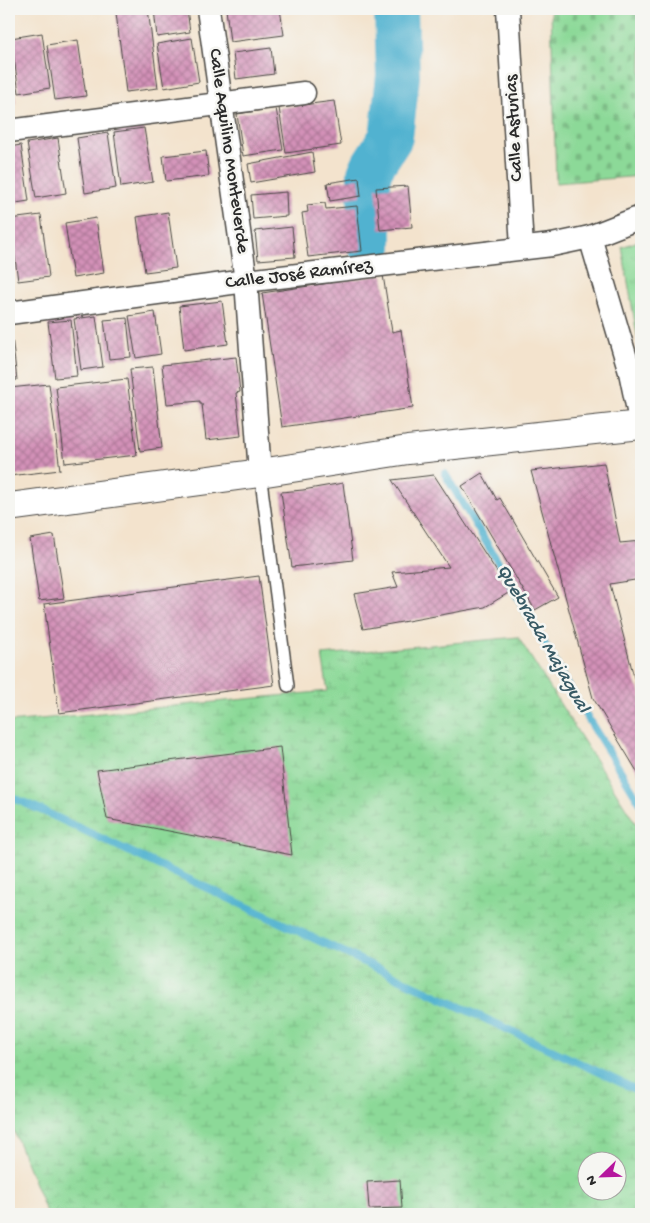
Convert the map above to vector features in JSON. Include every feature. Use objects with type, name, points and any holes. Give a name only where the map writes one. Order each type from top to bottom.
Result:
[{"type":"main road","points":[[9,507],[260,473],[408,450],[641,425]]},
{"type":"street","name":"Calle Aquilino Monteverde","points":[[208,9],[246,281],[260,473]]},
{"type":"street","name":"Calle Asturias","points":[[508,9],[522,248]]},
{"type":"street","points":[[9,131],[304,92]]},
{"type":"street","name":"Calle José Ramírez","points":[[9,313],[246,281],[552,244],[590,237],[641,217]]},
{"type":"street","points":[[590,237],[630,372],[641,425]]},
{"type":"lane","points":[[260,473],[288,686]]},
{"type":"green space","points":[[551,9],[641,9],[641,176],[556,183]]},
{"type":"green space","points":[[641,240],[641,359],[622,247]]},
{"type":"green space","points":[[518,637],[641,832],[641,1214],[47,1214],[9,1119],[9,722],[328,691],[322,655]]},
{"type":"building","points":[[148,9],[158,88],[126,92],[116,13]]},
{"type":"building","points":[[154,9],[187,9],[190,32],[157,37]]},
{"type":"building","points":[[226,9],[280,9],[284,35],[230,42]]},
{"type":"building","points":[[42,33],[50,88],[19,93],[11,38]]},
{"type":"building","points":[[192,38],[199,82],[164,88],[157,44]]},
{"type":"building","points":[[78,40],[86,96],[55,100],[47,45]]},
{"type":"building","points":[[271,48],[274,74],[236,79],[233,53]]},
{"type":"building","points":[[9,57],[16,103],[9,104]]},
{"type":"building","points":[[334,101],[341,145],[286,153],[279,108]]},
{"type":"building","points":[[276,108],[283,150],[243,156],[237,114]]},
{"type":"building","points":[[144,128],[153,182],[121,187],[114,132]]},
{"type":"building","points":[[108,133],[116,188],[85,193],[77,138]]},
{"type":"building","points":[[58,138],[66,193],[36,198],[27,143]]},
{"type":"building","points":[[21,145],[29,201],[9,204],[9,147]]},
{"type":"building","points":[[206,151],[209,176],[166,181],[163,156]]},
{"type":"building","points":[[312,152],[315,172],[251,183],[248,164]]},
{"type":"building","points":[[359,178],[361,196],[330,201],[327,183]]},
{"type":"building","points":[[408,186],[412,227],[380,230],[376,188]]},
{"type":"building","points":[[286,192],[287,216],[253,219],[251,195]]},
{"type":"building","points":[[325,203],[326,209],[357,206],[362,251],[308,257],[302,213],[308,212],[307,205]]},
{"type":"building","points":[[168,212],[176,268],[145,272],[137,217]]},
{"type":"building","points":[[41,215],[49,277],[18,281],[10,219]]},
{"type":"building","points":[[96,218],[104,273],[73,278],[65,223]]},
{"type":"building","points":[[292,227],[295,257],[258,260],[255,231]]},
{"type":"building","points":[[383,275],[392,332],[401,330],[413,408],[282,427],[262,293]]},
{"type":"building","points":[[222,301],[228,344],[184,350],[179,306]]},
{"type":"building","points":[[155,312],[161,354],[136,358],[129,316]]},
{"type":"building","points":[[96,316],[103,367],[81,370],[74,319]]},
{"type":"building","points":[[127,318],[131,357],[109,359],[104,320]]},
{"type":"building","points":[[71,320],[77,376],[55,378],[48,322]]},
{"type":"building","points":[[9,328],[11,328],[17,380],[9,381]]},
{"type":"building","points":[[236,357],[240,392],[236,393],[241,436],[206,440],[202,404],[200,404],[200,401],[167,404],[162,365]]},
{"type":"building","points":[[153,367],[162,448],[140,451],[130,369]]},
{"type":"building","points":[[127,379],[137,455],[65,463],[56,387]]},
{"type":"building","points":[[49,384],[60,470],[9,476],[9,388]]},
{"type":"building","points":[[604,463],[620,543],[641,541],[641,579],[610,584],[636,685],[641,693],[641,778],[593,698],[531,471]]},
{"type":"building","points":[[482,473],[497,500],[500,498],[558,597],[535,610],[462,486]]},
{"type":"building","points":[[434,475],[510,592],[485,607],[363,629],[354,594],[398,587],[392,572],[449,567],[392,480]]},
{"type":"building","points":[[343,483],[353,560],[292,567],[281,492]]},
{"type":"building","points":[[54,535],[64,598],[39,601],[30,539]]},
{"type":"building","points":[[259,576],[274,685],[59,713],[44,604]]},
{"type":"building","points":[[280,747],[292,855],[107,819],[97,770]]},
{"type":"building","points":[[400,1180],[402,1208],[369,1209],[367,1182]]},
{"type":"waterway","name":"Quebrada Majagual","points":[[370,246],[369,174],[391,137],[398,76],[396,9]]},
{"type":"waterway","name":"Quebrada Majagual","points":[[445,474],[501,567],[574,696],[641,804]]},
{"type":"waterway","points":[[9,796],[641,1092]]}]
